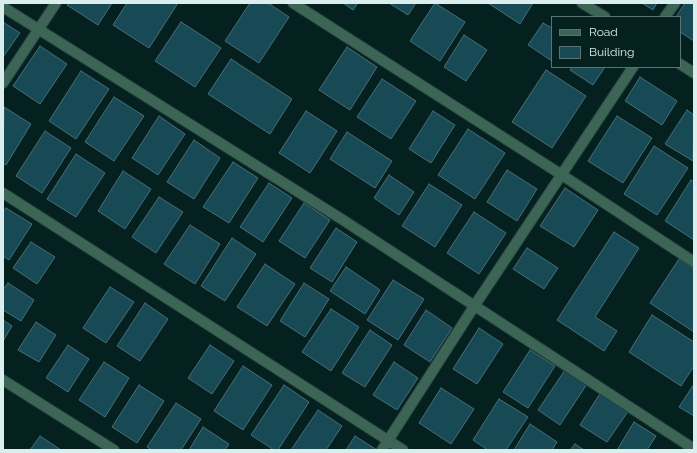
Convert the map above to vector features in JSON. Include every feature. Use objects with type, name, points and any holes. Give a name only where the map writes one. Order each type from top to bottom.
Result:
[{"type":"street","points":[[3,83],[56,3]]},
{"type":"street","points":[[293,3],[562,175],[694,262]]},
{"type":"street","points":[[582,3],[603,16]]},
{"type":"street","points":[[666,16],[675,3]]},
{"type":"street","points":[[3,7],[475,305],[694,449]]},
{"type":"street","points":[[681,65],[694,73]]},
{"type":"street","points":[[382,450],[475,305],[632,68]]},
{"type":"street","points":[[3,193],[403,450]]},
{"type":"street","points":[[3,380],[114,450]]},
{"type":"building","points":[[69,3],[112,3],[98,25],[67,5]]},
{"type":"building","points":[[127,3],[178,3],[149,48],[113,25]]},
{"type":"building","points":[[250,3],[268,3],[289,17],[259,63],[225,41]]},
{"type":"building","points":[[343,3],[358,3],[353,10]]},
{"type":"building","points":[[389,3],[416,3],[408,15]]},
{"type":"building","points":[[435,3],[465,22],[440,61],[410,41]]},
{"type":"building","points":[[488,3],[533,3],[520,24]]},
{"type":"building","points":[[642,3],[657,3],[653,10]]},
{"type":"building","points":[[685,3],[694,3],[694,41],[681,33],[681,16],[677,16]]},
{"type":"building","points":[[3,22],[20,33],[3,57]]},
{"type":"building","points":[[181,22],[221,48],[195,87],[155,61]]},
{"type":"building","points":[[543,23],[551,27],[551,60],[528,45]]},
{"type":"building","points":[[464,35],[487,50],[466,81],[444,67]]},
{"type":"building","points":[[40,46],[67,64],[40,104],[13,86]]},
{"type":"building","points":[[347,47],[377,67],[350,110],[319,90]]},
{"type":"building","points":[[231,59],[292,99],[270,134],[208,94]]},
{"type":"building","points":[[571,68],[604,68],[593,85],[570,70]]},
{"type":"building","points":[[546,70],[586,96],[552,148],[512,122]]},
{"type":"building","points":[[81,71],[109,89],[76,139],[49,121]]},
{"type":"building","points":[[640,77],[677,101],[662,125],[625,101]]},
{"type":"building","points":[[382,79],[416,101],[391,139],[357,117]]},
{"type":"building","points":[[114,97],[144,116],[114,161],[85,142]]},
{"type":"building","points":[[4,107],[31,124],[6,165],[3,163]]},
{"type":"building","points":[[687,110],[694,115],[693,161],[665,144]]},
{"type":"building","points":[[306,111],[337,131],[310,173],[279,153]]},
{"type":"building","points":[[433,111],[455,125],[431,163],[409,149]]},
{"type":"building","points":[[159,116],[185,134],[158,175],[132,158]]},
{"type":"building","points":[[617,116],[652,138],[623,183],[588,161]]},
{"type":"building","points":[[468,129],[505,153],[475,199],[438,175]]},
{"type":"building","points":[[45,131],[71,148],[42,193],[16,176]]},
{"type":"building","points":[[347,132],[392,161],[375,188],[330,159]]},
{"type":"building","points":[[194,140],[220,158],[194,199],[167,182]]},
{"type":"building","points":[[654,146],[688,168],[657,215],[624,194]]},
{"type":"building","points":[[76,154],[105,173],[76,217],[47,199]]},
{"type":"building","points":[[233,162],[258,178],[229,223],[203,207]]},
{"type":"building","points":[[507,170],[537,189],[517,221],[487,202]]},
{"type":"building","points":[[123,171],[151,189],[125,229],[98,211]]},
{"type":"building","points":[[389,175],[414,192],[399,215],[374,198]]},
{"type":"building","points":[[691,180],[694,182],[694,240],[665,221]]},
{"type":"building","points":[[269,183],[292,198],[263,242],[240,227]]},
{"type":"building","points":[[429,184],[462,205],[435,247],[402,226]]},
{"type":"building","points":[[565,188],[598,210],[574,247],[540,226]]},
{"type":"building","points":[[159,197],[183,212],[156,253],[132,237]]},
{"type":"building","points":[[304,203],[330,220],[305,258],[279,241]]},
{"type":"building","points":[[6,208],[32,224],[9,260],[3,256],[3,212]]},
{"type":"building","points":[[474,212],[506,233],[479,274],[447,253]]},
{"type":"building","points":[[190,225],[220,244],[195,284],[164,264]]},
{"type":"building","points":[[336,228],[357,242],[332,282],[310,268]]},
{"type":"building","points":[[614,232],[639,248],[595,317],[617,331],[604,351],[557,320]]},
{"type":"building","points":[[232,238],[256,254],[225,301],[201,286]]},
{"type":"building","points":[[31,242],[55,257],[37,284],[13,268]]},
{"type":"building","points":[[527,248],[558,268],[544,289],[513,269]]},
{"type":"building","points":[[679,259],[694,269],[694,332],[650,303]]},
{"type":"building","points":[[265,264],[295,284],[267,326],[237,307]]},
{"type":"building","points":[[346,267],[380,290],[365,314],[330,291]]},
{"type":"building","points":[[393,280],[424,299],[398,340],[367,320]]},
{"type":"building","points":[[8,283],[34,300],[21,321],[3,310],[3,290]]},
{"type":"building","points":[[304,283],[329,299],[305,337],[280,321]]},
{"type":"building","points":[[110,287],[134,302],[106,343],[83,328]]},
{"type":"building","points":[[145,303],[168,319],[140,361],[117,346]]},
{"type":"building","points":[[331,309],[359,327],[331,371],[302,352]]},
{"type":"building","points":[[426,310],[452,328],[430,362],[404,345]]},
{"type":"building","points":[[652,315],[694,342],[694,366],[681,386],[629,352]]},
{"type":"building","points":[[3,320],[12,326],[3,341]]},
{"type":"building","points":[[36,322],[56,335],[39,362],[18,350]]},
{"type":"building","points":[[479,328],[503,344],[477,384],[453,369]]},
{"type":"building","points":[[370,330],[392,345],[365,387],[342,373]]},
{"type":"building","points":[[68,345],[89,359],[68,392],[46,378]]},
{"type":"building","points":[[210,345],[234,361],[212,394],[188,378]]},
{"type":"building","points":[[530,350],[555,366],[528,408],[503,392]]},
{"type":"building","points":[[104,362],[129,378],[105,417],[79,400]]},
{"type":"building","points":[[394,362],[418,378],[397,410],[373,395]]},
{"type":"building","points":[[243,366],[272,385],[243,430],[214,411]]},
{"type":"building","points":[[565,370],[587,384],[560,425],[538,410]]},
{"type":"building","points":[[694,384],[694,416],[679,407]]},
{"type":"building","points":[[139,385],[164,401],[137,443],[112,427]]},
{"type":"building","points":[[284,385],[309,402],[278,450],[274,450],[251,435]]},
{"type":"building","points":[[441,388],[474,409],[451,444],[419,423]]},
{"type":"building","points":[[601,392],[629,410],[607,442],[580,425]]},
{"type":"building","points":[[499,399],[528,417],[506,450],[488,450],[473,440]]},
{"type":"building","points":[[176,403],[201,419],[181,450],[152,450],[147,447]]},
{"type":"building","points":[[318,410],[342,426],[326,450],[291,450]]},
{"type":"building","points":[[634,422],[656,436],[647,450],[617,450]]},
{"type":"building","points":[[530,424],[557,442],[552,450],[514,450]]},
{"type":"building","points":[[203,427],[229,444],[225,450],[189,450]]},
{"type":"building","points":[[40,436],[61,450],[30,450]]},
{"type":"building","points":[[355,436],[377,450],[346,450]]},
{"type":"building","points":[[575,444],[584,450],[570,450]]}]
